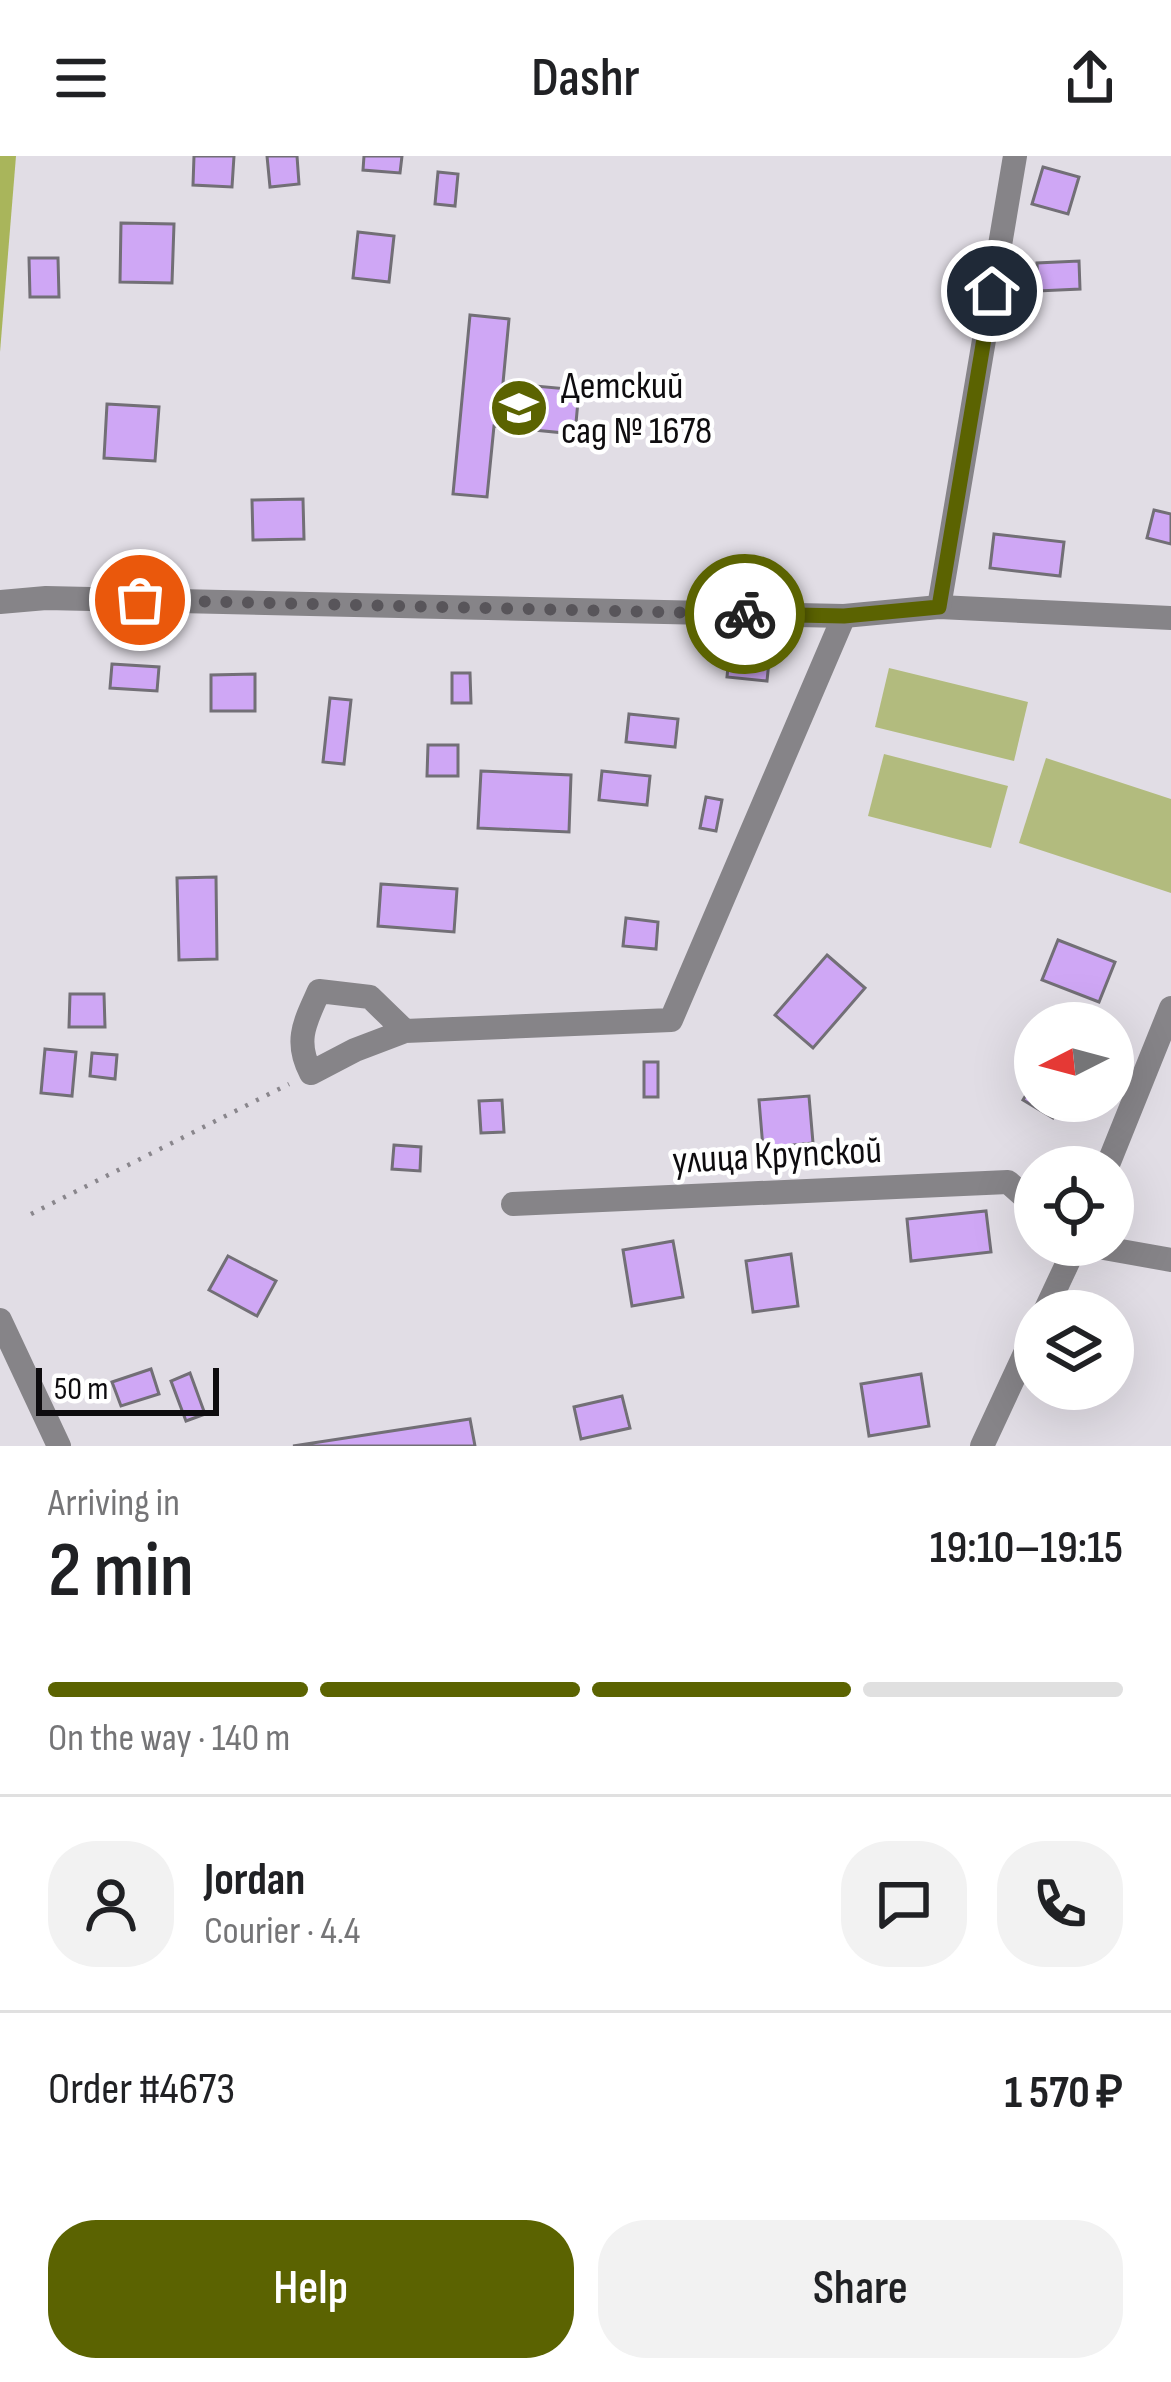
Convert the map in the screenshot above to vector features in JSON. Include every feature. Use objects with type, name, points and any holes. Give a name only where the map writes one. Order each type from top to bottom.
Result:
[{"type":"street","points":[[939,607],[1016,156]]},
{"type":"street","points":[[0,602],[69,598],[844,616],[939,607],[1171,618]]},
{"type":"street","points":[[405,1031],[370,997],[319,991],[299,1052],[310,1073],[405,1031],[671,1020],[844,616]]},
{"type":"street","points":[[1115,1146],[1171,1008]]},
{"type":"street","name":"улица Крупской","points":[[513,1204],[1008,1182],[1014,1187]]},
{"type":"street","points":[[1134,1253],[1171,1260]]},
{"type":"street","points":[[0,1320],[59,1446]]},
{"type":"street","points":[[982,1446],[1014,1377]]},
{"type":"path","points":[[31,1214],[310,1073]]},
{"type":"green space","points":[[0,156],[16,156],[0,352]]},
{"type":"green space","points":[[889,668],[1028,702],[1014,761],[875,727]]},
{"type":"green space","points":[[884,754],[1008,786],[991,848],[868,816]]},
{"type":"green space","points":[[1046,758],[1171,799],[1171,893],[1019,843]]},
{"type":"building","points":[[194,156],[234,156],[232,187],[193,185]]},
{"type":"building","points":[[267,156],[297,156],[299,184],[270,187]]},
{"type":"building","points":[[364,156],[402,156],[400,173],[363,170]]},
{"type":"building","points":[[1043,167],[1079,177],[1068,214],[1032,204]]},
{"type":"building","points":[[438,172],[458,174],[455,206],[435,204]]},
{"type":"building","points":[[121,223],[174,224],[172,283],[120,282]]},
{"type":"building","points":[[358,232],[394,236],[389,282],[353,278]]},
{"type":"building","points":[[29,258],[58,258],[59,297],[30,297]]},
{"type":"building","points":[[1079,261],[1080,289],[1038,291],[1037,263]]},
{"type":"building","name":"Детский сад № 1678","points":[[470,315],[509,319],[503,383],[579,390],[575,434],[494,426],[487,497],[453,494]]},
{"type":"building","points":[[107,404],[159,407],[155,461],[104,458]]},
{"type":"building","points":[[303,499],[304,539],[253,540],[252,500]]},
{"type":"building","points":[[1154,510],[1171,514],[1171,544],[1147,538]]},
{"type":"building","points":[[994,534],[1064,542],[1060,576],[990,568]]},
{"type":"building","points":[[730,647],[770,651],[767,681],[727,677]]},
{"type":"building","points":[[112,664],[159,667],[157,691],[110,688]]},
{"type":"building","points":[[452,673],[470,673],[471,703],[452,703]]},
{"type":"building","points":[[255,674],[255,711],[211,711],[211,675]]},
{"type":"building","points":[[330,698],[351,700],[344,764],[323,762]]},
{"type":"building","points":[[629,714],[678,719],[675,747],[626,742]]},
{"type":"building","points":[[428,745],[458,745],[458,776],[427,776]]},
{"type":"building","points":[[481,771],[571,775],[569,832],[478,828]]},
{"type":"building","points":[[602,771],[650,776],[647,805],[599,800]]},
{"type":"building","points":[[706,797],[722,800],[716,831],[700,828]]},
{"type":"building","points":[[216,877],[217,959],[179,960],[177,878]]},
{"type":"building","points":[[381,884],[457,889],[454,932],[378,926]]},
{"type":"building","points":[[626,918],[658,922],[656,949],[623,946]]},
{"type":"building","points":[[1058,940],[1115,962],[1099,1002],[1042,980]]},
{"type":"building","points":[[827,955],[865,988],[813,1048],[775,1015]]},
{"type":"building","points":[[70,994],[104,994],[105,1027],[69,1027]]},
{"type":"building","points":[[45,1049],[76,1052],[72,1096],[41,1093]]},
{"type":"building","points":[[92,1053],[117,1055],[115,1079],[90,1076]]},
{"type":"building","points":[[644,1062],[658,1062],[658,1097],[644,1097]]},
{"type":"building","points":[[809,1096],[813,1143],[763,1148],[759,1100]]},
{"type":"building","points":[[502,1100],[504,1132],[481,1133],[479,1101]]},
{"type":"building","points":[[394,1145],[421,1147],[420,1171],[392,1169]]},
{"type":"building","points":[[986,1211],[991,1252],[911,1261],[907,1219]]},
{"type":"building","points":[[673,1241],[683,1297],[632,1306],[623,1250]]},
{"type":"building","points":[[791,1254],[798,1306],[753,1312],[746,1261]]},
{"type":"building","points":[[228,1256],[276,1281],[257,1316],[209,1290]]},
{"type":"building","points":[[151,1369],[159,1394],[121,1406],[112,1382]]},
{"type":"building","points":[[190,1373],[205,1414],[186,1421],[171,1381]]},
{"type":"building","points":[[921,1374],[929,1426],[869,1436],[861,1384]]},
{"type":"building","points":[[622,1396],[630,1428],[581,1439],[574,1407]]},
{"type":"building","points":[[470,1419],[475,1446],[293,1446]]},
{"type":"way so far","points":[[140,600],[745,614]]},
{"type":"place","name":"Детский сад № 1678","points":[[519,408]]},
{"type":"route","points":[[745,614],[844,616],[939,607],[992,291]]}]
